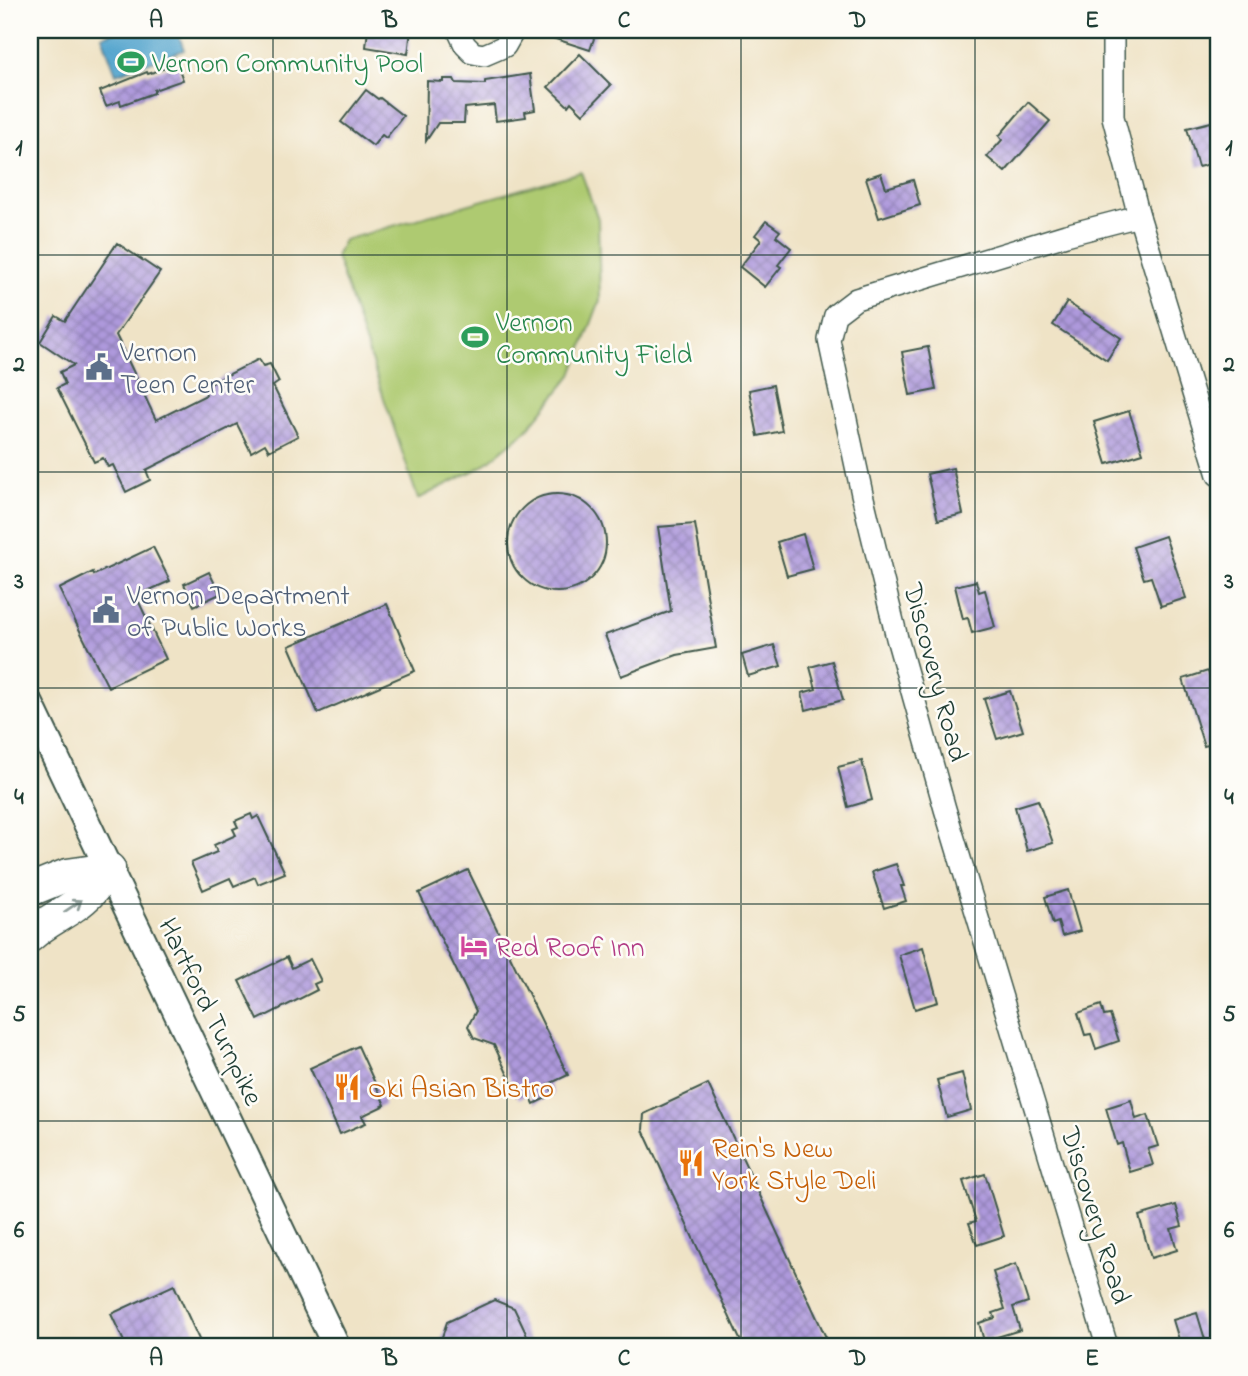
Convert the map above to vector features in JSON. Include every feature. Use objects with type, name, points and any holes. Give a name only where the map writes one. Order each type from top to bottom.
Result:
[{"type":"highway","points":[[30,890],[67,875],[109,869]]},
{"type":"highway","points":[[30,936],[87,896],[109,869]]},
{"type":"main road","name":"Hartford Turnpike","points":[[30,704],[337,1346]]},
{"type":"street","points":[[458,30],[472,53],[484,55],[505,46],[514,30]]},
{"type":"street","points":[[1113,30],[1113,117],[1139,216],[1218,475]]},
{"type":"street","name":"Discovery Road","points":[[1107,1346],[945,809],[897,638],[829,340],[835,315],[856,299],[1066,235],[1139,216]]},
{"type":"green space","name":"Vernon Community Field","points":[[581,172],[598,219],[600,300],[572,375],[526,431],[483,466],[418,499],[336,256],[344,240]]},
{"type":"water","name":"Vernon Community Pool","points":[[121,30],[177,30],[184,50],[116,74],[102,36]]},
{"type":"building","points":[[368,30],[411,30],[408,54],[366,47]]},
{"type":"building","points":[[538,30],[597,30],[590,50],[537,33]]},
{"type":"building","points":[[580,54],[611,85],[583,114],[571,102],[568,106],[548,87]]},
{"type":"building","points":[[177,64],[183,80],[121,105],[120,101],[106,106],[100,91],[147,72],[148,74]]},
{"type":"building","points":[[530,74],[535,110],[525,112],[526,117],[496,121],[494,105],[465,108],[464,123],[438,123],[426,141],[427,81],[443,82],[443,79],[454,79],[456,83],[485,84],[485,81]]},
{"type":"building","points":[[366,90],[403,116],[386,138],[382,135],[373,146],[341,122]]},
{"type":"building","points":[[1028,102],[1050,121],[1005,172],[987,157],[1002,140],[999,136]]},
{"type":"building","points":[[1211,122],[1218,147],[1218,162],[1198,167],[1187,128]]},
{"type":"building","points":[[881,173],[886,188],[913,180],[920,205],[879,218],[866,178]]},
{"type":"building","points":[[766,221],[780,231],[776,236],[791,248],[778,265],[781,267],[765,287],[740,267],[761,240],[755,235]]},
{"type":"building","name":"Vernon Teen Center","points":[[117,243],[160,272],[116,335],[156,420],[206,395],[204,387],[259,359],[263,366],[270,364],[279,382],[273,386],[298,436],[269,451],[265,444],[251,452],[237,424],[146,470],[150,480],[126,492],[113,465],[108,467],[103,458],[94,462],[57,388],[65,384],[60,372],[74,365],[40,342],[56,316],[65,321]]},
{"type":"building","points":[[1067,302],[1121,338],[1107,360],[1053,325]]},
{"type":"building","points":[[928,347],[936,390],[910,395],[902,352]]},
{"type":"building","points":[[773,385],[782,431],[758,436],[749,390]]},
{"type":"building","points":[[1129,411],[1143,453],[1107,464],[1094,422]]},
{"type":"building","points":[[953,468],[963,514],[938,520],[927,474]]},
{"type":"building","points":[[557,494],[576,497],[592,508],[603,524],[606,543],[603,562],[592,578],[576,589],[557,592],[538,589],[522,578],[511,562],[508,543],[511,524],[522,508],[538,497]]},
{"type":"building","points":[[695,524],[716,648],[677,655],[621,676],[605,635],[671,611],[658,527]]},
{"type":"building","points":[[803,534],[813,569],[787,576],[777,542]]},
{"type":"building","points":[[1165,536],[1186,598],[1161,606],[1151,577],[1144,579],[1133,547]]},
{"type":"building","name":"Vernon Department of Public Works","points":[[153,547],[170,581],[136,596],[166,659],[108,687],[59,589]]},
{"type":"building","points":[[209,572],[220,594],[194,606],[184,584]]},
{"type":"building","points":[[976,581],[979,592],[985,590],[995,627],[972,633],[968,618],[963,619],[955,586]]},
{"type":"building","points":[[387,604],[415,671],[318,713],[289,646]]},
{"type":"building","points":[[774,645],[781,666],[748,676],[742,655]]},
{"type":"building","points":[[832,661],[843,700],[806,710],[802,693],[816,689],[810,667]]},
{"type":"building","points":[[1208,671],[1218,705],[1218,742],[1204,746],[1183,679]]},
{"type":"building","points":[[1010,691],[1023,731],[997,739],[984,699]]},
{"type":"building","points":[[862,761],[872,800],[848,807],[838,767]]},
{"type":"building","points":[[1038,800],[1053,843],[1027,851],[1015,807]]},
{"type":"building","points":[[251,814],[253,819],[258,816],[285,873],[258,884],[255,877],[234,886],[230,878],[203,890],[191,863],[217,852],[214,845],[236,835],[233,829],[238,827],[235,821]]},
{"type":"building","points":[[896,864],[906,901],[884,908],[872,872]]},
{"type":"building","name":"Red Roof Inn","points":[[468,870],[568,1075],[549,1084],[554,1094],[534,1104],[529,1093],[519,1099],[494,1045],[474,1038],[468,1026],[476,1011],[419,893]]},
{"type":"building","points":[[1068,890],[1080,931],[1062,936],[1058,922],[1053,924],[1045,897]]},
{"type":"building","points":[[923,947],[938,1002],[915,1009],[899,955]]},
{"type":"building","points":[[287,957],[292,968],[310,959],[321,981],[314,984],[317,990],[258,1020],[239,981]]},
{"type":"building","points":[[1101,1005],[1104,1016],[1110,1015],[1119,1041],[1096,1049],[1091,1034],[1085,1035],[1078,1013]]},
{"type":"building","name":"Oki Asian Bistro","points":[[358,1046],[385,1105],[362,1116],[366,1123],[340,1134],[310,1068]]},
{"type":"building","points":[[962,1073],[971,1110],[947,1117],[937,1080]]},
{"type":"building","points":[[708,1084],[830,1346],[743,1346],[643,1130],[644,1114]]},
{"type":"building","points":[[1131,1100],[1136,1119],[1148,1115],[1158,1146],[1148,1149],[1153,1165],[1130,1172],[1122,1143],[1117,1145],[1106,1108]]},
{"type":"building","points":[[985,1174],[1004,1236],[977,1245],[969,1223],[976,1221],[963,1181]]},
{"type":"building","points":[[1176,1205],[1182,1226],[1171,1229],[1177,1250],[1151,1258],[1139,1216]]},
{"type":"building","points":[[1016,1264],[1028,1302],[1013,1307],[1020,1330],[984,1341],[979,1323],[995,1318],[993,1313],[1005,1309],[993,1272]]},
{"type":"building","points":[[174,1285],[202,1346],[126,1346],[111,1314]]},
{"type":"building","points":[[494,1300],[514,1308],[532,1346],[439,1346],[447,1322]]},
{"type":"building","points":[[1197,1313],[1207,1346],[1181,1346],[1173,1320]]},
{"type":"place","name":"Vernon Community Pool","points":[[131,62]]},
{"type":"place","name":"Vernon Community Field","points":[[475,337]]},
{"type":"place","name":"Vernon Teen Center","points":[[99,367]]},
{"type":"place","name":"Vernon Department of Public Works","points":[[106,610]]},
{"type":"place","name":"Red Roof Inn","points":[[474,946]]},
{"type":"place","name":"Oki Asian Bistro","points":[[347,1087]]},
{"type":"place","name":"Rein's New York Style Deli","points":[[691,1163]]}]
